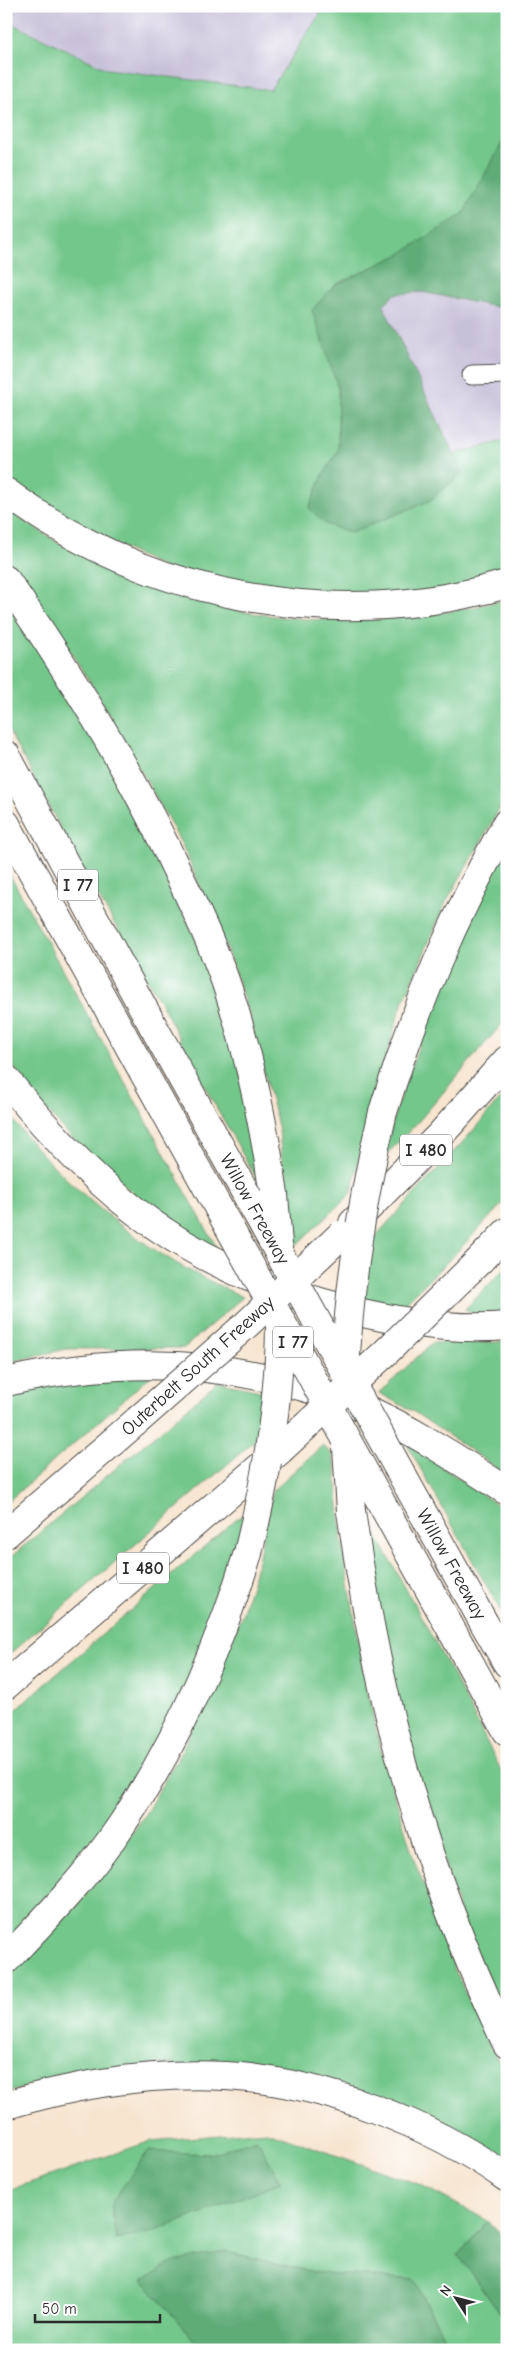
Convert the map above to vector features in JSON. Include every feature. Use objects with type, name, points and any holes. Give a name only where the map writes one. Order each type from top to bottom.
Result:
[{"type":"highway","points":[[6,492],[79,538],[130,563],[211,590],[270,602],[383,607],[439,601],[507,584]]},
{"type":"highway","points":[[6,580],[52,646],[147,806],[204,927],[228,990],[257,1091],[274,1195],[279,1274],[280,1365],[274,1424],[264,1487],[248,1554],[230,1611],[208,1668],[147,1784],[111,1839],[80,1880],[6,1960]]},
{"type":"highway","name":"Willow Freeway","points":[[6,755],[147,1016],[507,1663]]},
{"type":"highway","points":[[507,823],[468,894],[442,947],[417,1008],[383,1112],[363,1203],[347,1329],[345,1381],[351,1511],[363,1594],[394,1738],[419,1828],[460,1939],[507,2044]]},
{"type":"highway","name":"Willow Freeway","points":[[6,824],[507,1730]]},
{"type":"highway","name":"Outerbelt South Freeway","points":[[6,1534],[247,1324],[341,1235],[441,1134],[507,1060]]},
{"type":"highway","points":[[6,1079],[61,1145],[96,1180],[135,1212],[210,1261],[252,1280],[308,1299],[375,1316],[444,1326],[507,1326]]},
{"type":"highway","name":"I 480","points":[[6,1685],[280,1450],[385,1353],[507,1232]]},
{"type":"highway","points":[[6,1382],[94,1366],[150,1364],[207,1367],[262,1378],[356,1405],[452,1455],[507,1492]]},
{"type":"highway","points":[[6,2105],[44,2094],[105,2082],[177,2076],[227,2076],[276,2083],[371,2108],[418,2126],[456,2146],[507,2178]]},
{"type":"lane","points":[[472,375],[507,374]]},
{"type":"shaded area","points":[[6,6],[320,6],[320,14],[271,90],[107,69],[6,21]]},
{"type":"shaded area","points":[[507,170],[507,440],[453,454],[383,305],[475,221]]},
{"type":"green space","points":[[320,6],[507,6],[507,170],[475,221],[383,305],[453,454],[507,440],[507,584],[439,601],[211,590],[6,492],[6,21],[107,69],[270,90],[320,14]]},
{"type":"green space","points":[[507,134],[507,309],[422,292],[395,294],[383,305],[463,473],[429,501],[351,533],[325,524],[309,508],[323,475],[338,451],[338,388],[312,310],[335,285],[400,254],[463,214]]},
{"type":"green space","points":[[6,509],[64,546],[125,576],[170,593],[216,606],[265,615],[363,620],[412,617],[460,610],[507,599],[507,796],[445,904],[401,1007],[371,1104],[351,1194],[295,1246],[286,1170],[283,1171],[279,1130],[250,1018],[229,955],[184,849],[165,813],[95,690],[24,581],[6,557]]},
{"type":"green space","points":[[6,598],[113,768],[218,985],[256,1132],[260,1185],[161,1003],[87,877],[6,726]]},
{"type":"green space","points":[[507,847],[507,1018],[418,1122],[383,1158],[398,1103],[459,937]]},
{"type":"green space","points":[[6,868],[217,1248],[156,1209],[100,1165],[49,1113],[6,1055]]},
{"type":"green space","points":[[507,1090],[507,1199],[401,1307],[362,1299],[369,1243],[471,1133]]},
{"type":"green space","points":[[6,1110],[39,1151],[80,1192],[125,1229],[177,1263],[243,1297],[184,1348],[66,1349],[6,1363]]},
{"type":"green space","points":[[507,1266],[507,1314],[475,1314],[465,1309]]},
{"type":"green space","points":[[507,1342],[507,1475],[414,1412],[379,1393],[432,1343]]},
{"type":"green space","points":[[153,1374],[6,1503],[6,1396],[51,1384]]},
{"type":"green space","points":[[218,1382],[265,1392],[260,1436],[6,1657],[6,1561]]},
{"type":"green space","points":[[406,1443],[507,1511],[507,1622]]},
{"type":"green space","points":[[323,1445],[333,1456],[336,1469],[342,1543],[367,1690],[380,1747],[413,1856],[455,1970],[480,2026],[507,2078],[507,2163],[475,2141],[423,2115],[359,2089],[296,2073],[160,2064],[65,2076],[6,2093],[6,1979],[84,1898],[143,1818],[183,1749],[242,1615],[257,1565],[273,1490]]},
{"type":"green space","points":[[245,1514],[236,1559],[177,1711],[108,1828],[6,1947],[6,1718],[236,1519]]},
{"type":"green space","points":[[361,1520],[371,1525],[454,1677],[507,1782],[507,2023],[469,1943],[391,1684]]},
{"type":"green space","points":[[267,2131],[421,2185],[488,2221],[458,2255],[507,2323],[507,2350],[450,2350],[415,2280],[313,2272],[223,2251],[144,2280],[202,2350],[6,2350],[6,2191],[151,2141]]},
{"type":"green space","points":[[257,2139],[281,2182],[150,2233],[116,2240],[111,2203],[148,2151],[210,2154]]},
{"type":"green space","points":[[488,2221],[507,2239],[507,2323],[458,2255]]},
{"type":"green space","points":[[223,2251],[313,2272],[415,2280],[450,2350],[202,2350],[143,2280],[174,2262]]}]
